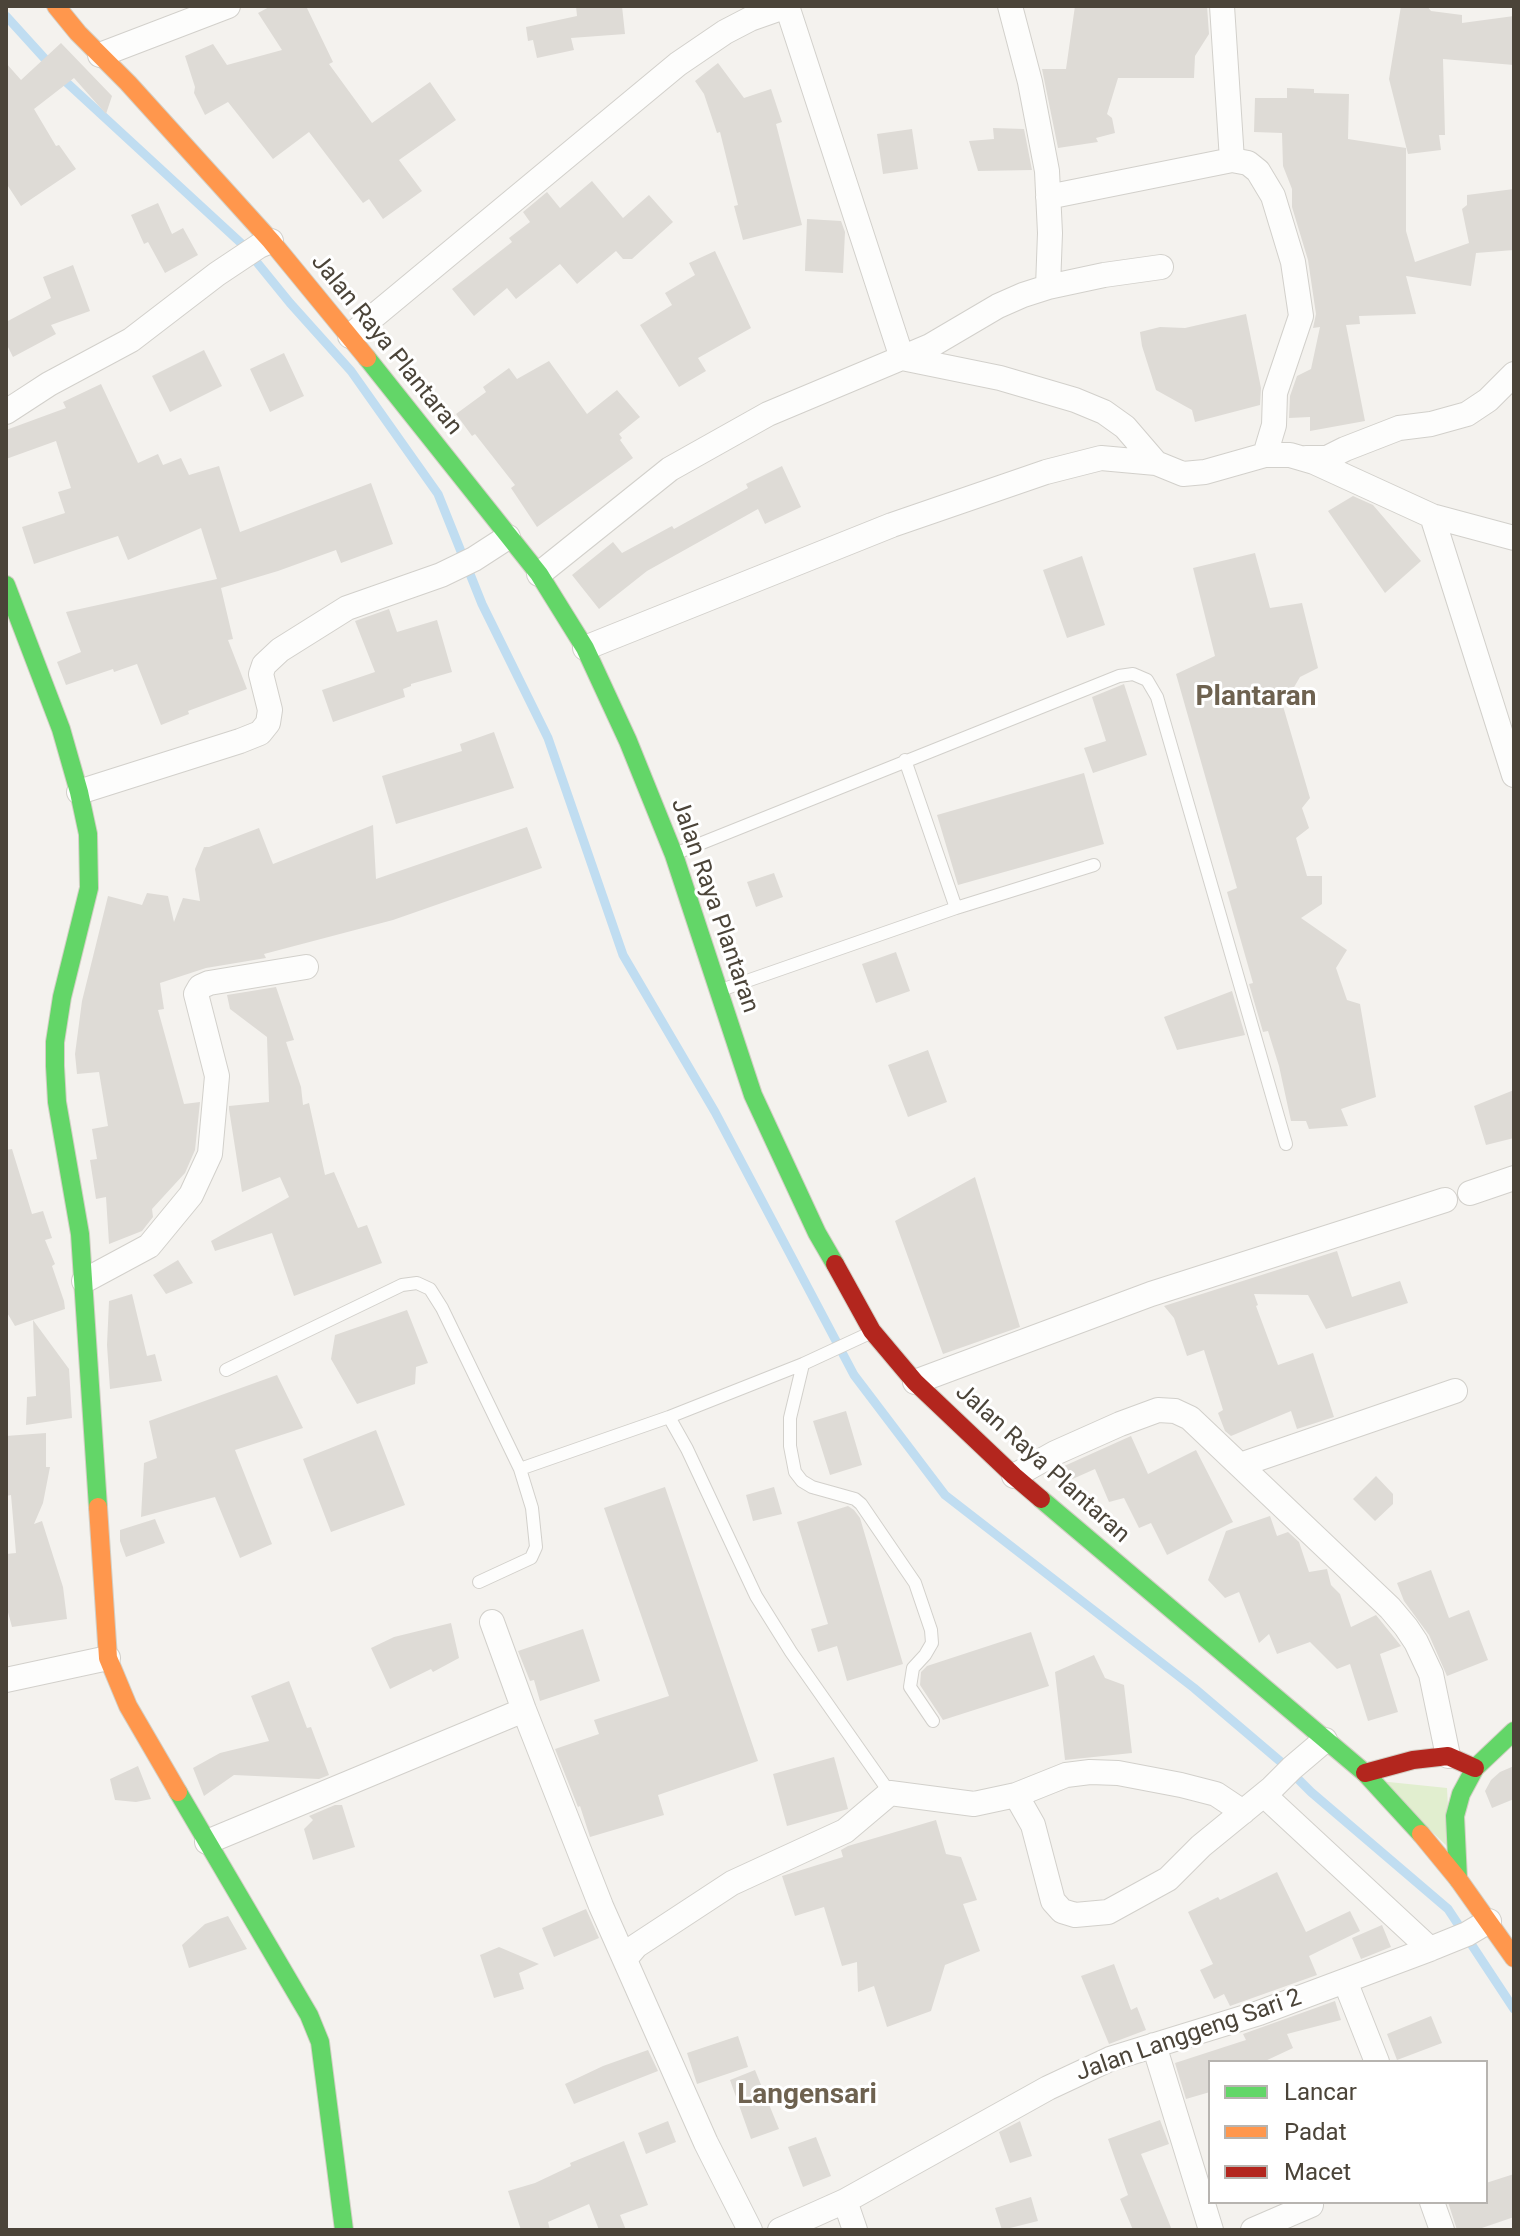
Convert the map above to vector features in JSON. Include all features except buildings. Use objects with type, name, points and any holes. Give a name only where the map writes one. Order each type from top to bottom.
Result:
[{"type":"main road","name":"Jalan Raya Plantaran","points":[[56,6],[350,336],[539,574],[585,648],[628,741],[674,855],[753,1095],[817,1233],[872,1331],[915,1382],[1014,1476],[1365,1773],[1458,1879],[1514,1958]]},
{"type":"main road","points":[[6,585],[12,618],[61,729],[88,834],[89,888],[62,997],[55,1042],[57,1102],[80,1234],[108,1658],[128,1706],[303,2006],[320,2042],[344,2230]]},
{"type":"main road","points":[[1458,1879],[1455,1816],[1461,1794],[1475,1768],[1514,1731]]},
{"type":"main road","points":[[1365,1773],[1413,1760],[1448,1756],[1475,1768]]},
{"type":"street","points":[[100,55],[228,6]]},
{"type":"street","points":[[350,336],[678,64],[725,32],[787,6],[902,358]]},
{"type":"street","points":[[1010,6],[1042,135],[1047,171],[1050,233],[1048,287]]},
{"type":"street","points":[[1222,6],[1232,160]]},
{"type":"street","points":[[1048,197],[1232,160],[1248,163],[1258,171],[1273,196],[1298,280],[1301,316],[1275,393],[1274,425],[1265,455]]},
{"type":"street","points":[[6,412],[49,384],[131,340],[217,274],[265,243]]},
{"type":"street","points":[[539,574],[670,469],[783,407],[902,358],[950,336],[998,306],[1048,287],[1161,267]]},
{"type":"street","points":[[902,358],[1000,378],[1075,400],[1104,412],[1125,427],[1156,463]]},
{"type":"street","points":[[1304,459],[1327,458],[1399,428],[1431,424],[1467,414],[1488,400],[1514,374]]},
{"type":"street","points":[[585,648],[892,525],[1046,472],[1101,458],[1156,463],[1183,474],[1205,472],[1265,455],[1290,455],[1432,516],[1514,538]]},
{"type":"street","points":[[1432,516],[1514,775]]},
{"type":"street","points":[[79,792],[260,733],[268,723],[270,710],[261,674],[264,665],[280,650],[347,608],[441,575],[508,537]]},
{"type":"street","points":[[84,1281],[149,1246],[191,1195],[210,1154],[217,1076],[196,994],[200,987],[306,967]]},
{"type":"street","points":[[1470,1193],[1514,1178]]},
{"type":"street","points":[[915,1382],[1151,1294],[1445,1200]]},
{"type":"street","points":[[1240,1465],[1455,1391]]},
{"type":"street","points":[[1014,1476],[1055,1453],[1158,1410],[1175,1411],[1190,1418],[1390,1608],[1406,1627],[1431,1674],[1448,1756]]},
{"type":"street","points":[[492,1622],[601,1906],[706,2143],[750,2230]]},
{"type":"street","points":[[6,1680],[108,1658]]},
{"type":"street","points":[[207,1842],[524,1710]]},
{"type":"street","points":[[1016,1795],[1033,1825],[1053,1901],[1062,1911],[1075,1915],[1108,1912],[1168,1879],[1201,1846],[1268,1792],[1325,1740]]},
{"type":"street","points":[[625,1959],[636,1946],[732,1883],[845,1831],[890,1793],[974,1804],[1016,1795],[1066,1775],[1118,1773],[1216,1794],[1243,1812]]},
{"type":"street","points":[[1268,1792],[1433,1948]]},
{"type":"street","name":"Jalan Langgeng Sari 2","points":[[780,2230],[845,2201],[1048,2088],[1110,2059],[1259,2013],[1433,1948],[1489,1921]]},
{"type":"street","points":[[1345,1981],[1376,2060]]},
{"type":"street","points":[[1154,2045],[1211,2230]]},
{"type":"street","points":[[845,2201],[855,2230]]},
{"type":"street","points":[[1433,2204],[1442,2230]]},
{"type":"street","points":[[1253,2230],[1311,2205]]},
{"type":"lane","points":[[674,855],[1119,676],[1133,674],[1147,680],[1157,697],[1286,1144]]},
{"type":"lane","points":[[905,760],[956,908]]},
{"type":"lane","points":[[719,991],[956,908],[1094,865]]},
{"type":"lane","points":[[226,1370],[402,1285],[417,1283],[430,1289],[520,1469],[532,1508],[536,1547],[531,1558],[479,1582]]},
{"type":"lane","points":[[520,1469],[669,1417],[803,1364],[872,1331]]},
{"type":"lane","points":[[803,1364],[790,1418],[790,1446],[795,1472],[812,1487],[855,1499],[861,1504],[915,1583],[931,1630],[932,1643],[913,1668],[910,1687],[933,1721]]},
{"type":"lane","points":[[669,1417],[756,1596],[791,1652],[890,1793]]},
{"type":"green space","points":[[1379,1781],[1447,1788],[1450,1849]]},
{"type":"waterway","points":[[6,16],[65,81],[242,244],[351,371],[438,494],[482,604],[548,738],[623,955],[715,1112],[854,1375],[945,1495],[1194,1688],[1448,1909],[1514,2009]]},
{"type":"traffic: fast","points":[[367,358],[539,574],[585,648],[628,741],[674,855],[753,1095],[817,1233],[835,1264]]},
{"type":"traffic: fast","points":[[6,585],[61,729],[88,834],[89,888],[62,997],[55,1042],[55,1066],[57,1102],[80,1234],[98,1507]]},
{"type":"traffic: fast","points":[[1041,1499],[1365,1773],[1421,1834]]},
{"type":"traffic: fast","points":[[1458,1879],[1455,1816],[1461,1794],[1475,1768],[1514,1731]]},
{"type":"traffic: fast","points":[[178,1792],[309,2015],[320,2042],[344,2230]]},
{"type":"traffic: slow","points":[[56,6],[271,241],[367,358]]},
{"type":"traffic: slow","points":[[98,1507],[108,1658],[128,1706],[178,1792]]},
{"type":"traffic: slow","points":[[1421,1834],[1458,1879],[1514,1958]]},
{"type":"traffic: jam","points":[[835,1264],[872,1331],[915,1382],[1041,1499]]},
{"type":"traffic: jam","points":[[1365,1773],[1413,1760],[1448,1756],[1475,1768]]},
{"type":"district","name":"Plantaran","points":[[1256,698]]},
{"type":"district","name":"Langensari","points":[[807,2096]]}]
